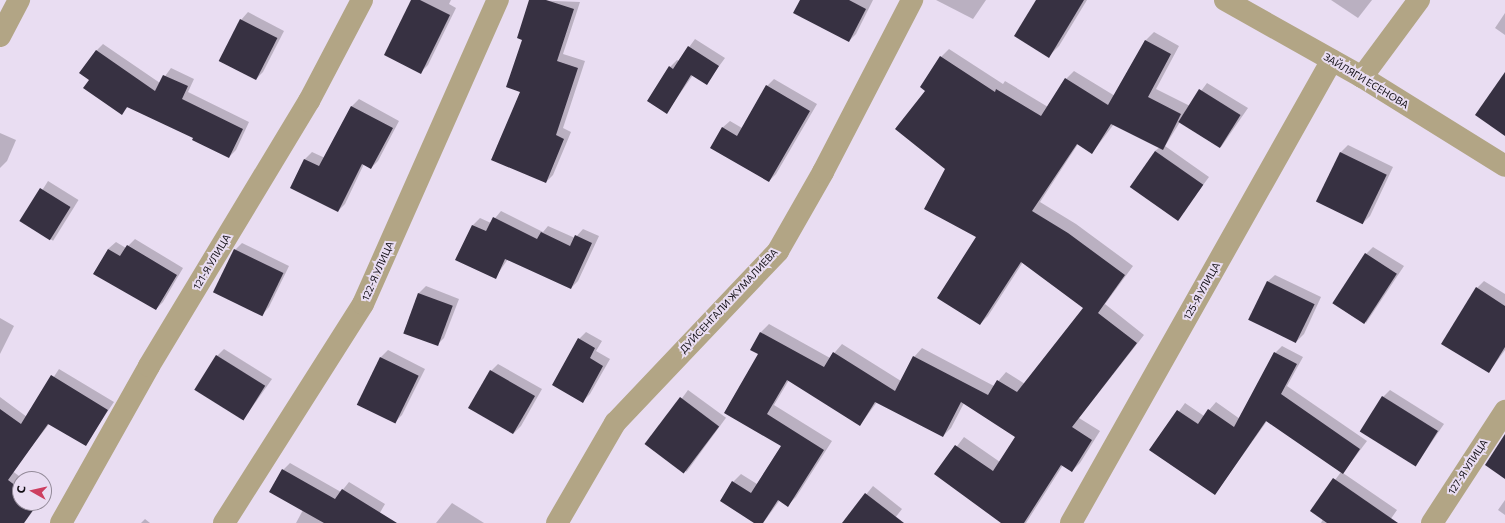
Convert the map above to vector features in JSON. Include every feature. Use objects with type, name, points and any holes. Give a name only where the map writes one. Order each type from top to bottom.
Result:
[{"type":"street","points":[[0,36],[19,0]]},
{"type":"street","name":"121-Я УЛИЦА","points":[[61,523],[149,366],[309,101],[362,0]]},
{"type":"street","name":"122-Я УЛИЦА","points":[[224,523],[362,304],[498,0]]},
{"type":"street","name":"ДУЙСЕНГАЛИ ЖУМАЛИЕВА","points":[[557,523],[615,423],[778,251],[823,172],[912,0]]},
{"type":"street","name":"ЗАЙЛЯГИ ЕСЕНОВА","points":[[1225,0],[1362,77],[1505,166]]},
{"type":"street","points":[[1362,77],[1419,0]]},
{"type":"street","name":"125-Я УЛИЦА","points":[[1071,523],[1332,60]]},
{"type":"street","name":"127-Я УЛИЦА","points":[[1432,523],[1505,411]]},
{"type":"building","points":[[411,0],[420,0],[450,15],[421,74],[384,55]]},
{"type":"building","points":[[529,0],[546,0],[574,9],[557,61],[578,68],[556,135],[564,139],[546,183],[491,160],[520,92],[506,87],[522,40],[517,38]]},
{"type":"building","points":[[800,0],[849,0],[866,9],[849,42],[793,13]]},
{"type":"building","points":[[1036,0],[1084,0],[1049,58],[1014,36]]},
{"type":"building","points":[[240,19],[277,38],[256,80],[219,61]]},
{"type":"building","points":[[1145,40],[1171,54],[1148,97],[1181,114],[1163,150],[1111,124],[1092,154],[1077,144],[1032,211],[1068,233],[1125,275],[1098,313],[1137,343],[1072,427],[1092,440],[1072,472],[1061,465],[1024,523],[1001,523],[934,474],[955,445],[993,471],[1015,437],[961,402],[943,437],[875,402],[860,426],[787,380],[767,414],[824,450],[788,507],[778,500],[763,523],[754,523],[720,501],[732,481],[751,493],[781,446],[724,413],[758,354],[750,350],[760,332],[824,367],[833,352],[895,391],[913,356],[988,395],[997,380],[1017,392],[1083,308],[1021,262],[980,325],[937,298],[976,237],[924,209],[945,169],[895,129],[925,91],[920,87],[940,56],[995,92],[996,89],[1041,116],[1065,78],[1108,105]]},
{"type":"building","points":[[688,46],[719,66],[707,85],[691,75],[667,114],[647,101],[669,66],[673,69]]},
{"type":"building","points":[[96,50],[155,91],[163,75],[188,86],[182,99],[243,129],[229,158],[192,140],[193,138],[127,107],[122,115],[83,88],[89,80],[79,73]]},
{"type":"building","points":[[1505,72],[1505,136],[1475,115]]},
{"type":"building","points":[[766,85],[810,111],[769,182],[710,148],[722,127],[737,136]]},
{"type":"building","points":[[1199,89],[1241,115],[1220,148],[1178,122]]},
{"type":"building","points":[[351,106],[393,128],[371,169],[362,164],[338,212],[290,188],[304,159],[319,166]]},
{"type":"building","points":[[1155,151],[1203,185],[1178,221],[1130,187]]},
{"type":"building","points":[[1340,152],[1387,175],[1363,224],[1316,201]]},
{"type":"building","points":[[40,188],[71,207],[50,240],[19,221]]},
{"type":"building","points":[[493,217],[537,239],[541,232],[570,246],[575,235],[592,243],[571,289],[505,259],[496,279],[455,260],[472,225],[486,231]]},
{"type":"building","points":[[127,245],[177,275],[156,310],[93,274],[108,249],[120,256]]},
{"type":"building","points":[[234,249],[283,273],[262,316],[213,292]]},
{"type":"building","points":[[1365,253],[1397,274],[1364,324],[1332,303]]},
{"type":"building","points":[[1267,281],[1315,304],[1296,343],[1248,320]]},
{"type":"building","points":[[1476,287],[1505,306],[1505,347],[1489,373],[1441,344]]},
{"type":"building","points":[[418,293],[453,306],[438,346],[403,333]]},
{"type":"building","points":[[578,338],[595,348],[590,358],[603,366],[583,403],[552,385]]},
{"type":"building","points":[[1274,352],[1297,364],[1281,394],[1360,449],[1343,474],[1266,421],[1215,495],[1149,450],[1177,410],[1198,424],[1208,409],[1234,427]]},
{"type":"building","points":[[216,355],[265,386],[243,421],[194,390]]},
{"type":"building","points":[[380,357],[419,376],[395,423],[357,405]]},
{"type":"building","points":[[490,370],[535,396],[513,434],[468,408]]},
{"type":"building","points":[[51,375],[108,410],[86,446],[48,424],[14,471],[12,471],[12,474],[8,480],[12,483],[12,511],[32,511],[24,523],[0,523],[0,409],[21,424]]},
{"type":"building","points":[[1382,396],[1438,431],[1416,467],[1360,432]]},
{"type":"building","points":[[680,397],[719,426],[684,474],[644,444]]},
{"type":"building","points":[[1505,434],[1505,479],[1485,465]]},
{"type":"building","points":[[282,469],[335,499],[342,489],[397,523],[324,523],[269,492]]},
{"type":"building","points":[[1333,478],[1398,523],[1327,523],[1310,511]]},
{"type":"building","points":[[865,493],[904,523],[842,523]]}]
